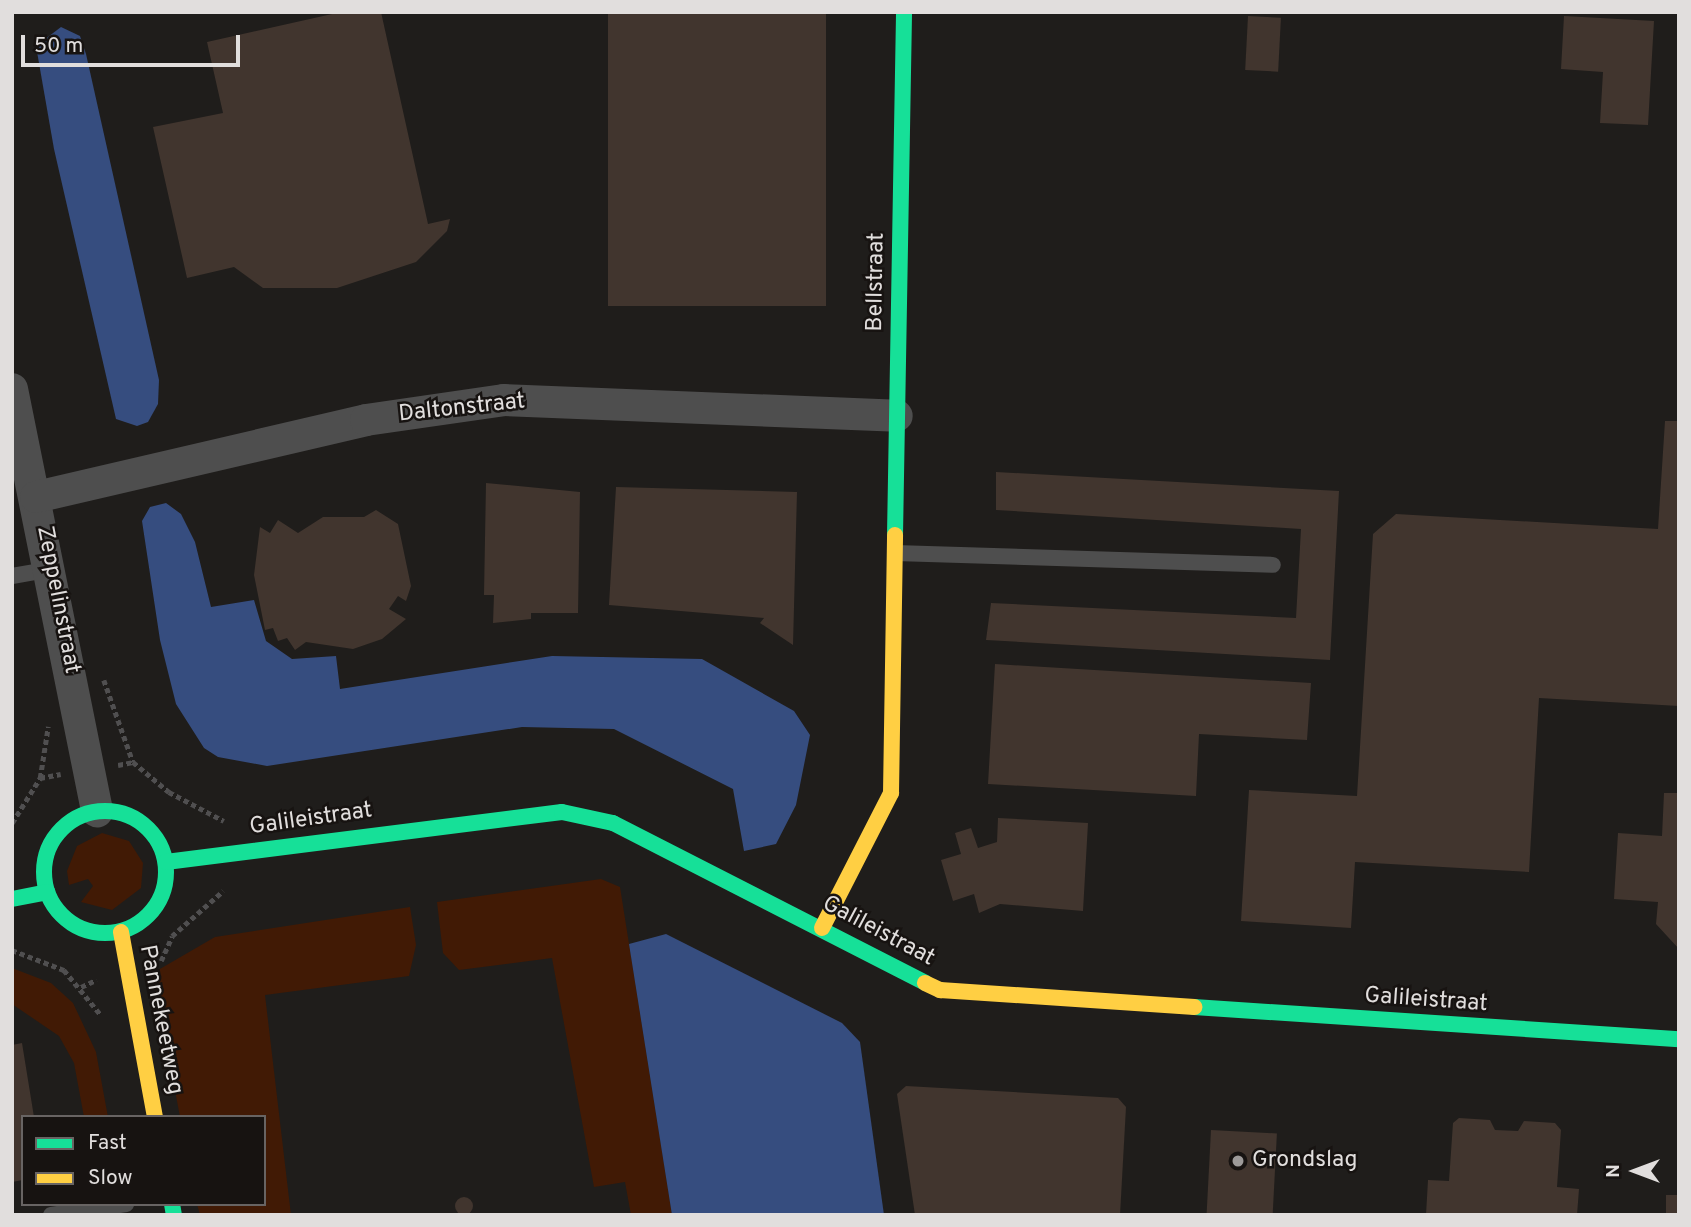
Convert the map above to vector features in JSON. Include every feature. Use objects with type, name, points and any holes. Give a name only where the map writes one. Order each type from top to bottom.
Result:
[{"type":"street","name":"Bellstraat","points":[[822,928],[891,793],[904,12]]},
{"type":"street","name":"Zeppelinstraat","points":[[12,390],[51,569],[97,812]]},
{"type":"street","name":"Daltonstraat","points":[[36,497],[366,420],[504,400],[897,416]]},
{"type":"street","points":[[97,812],[134,818],[149,829],[166,862],[157,906],[121,932],[85,930],[56,908],[47,892],[44,874],[53,840],[65,827],[97,812]]},
{"type":"street","name":"Galileistraat","points":[[166,862],[562,812],[613,823],[822,928],[909,976],[981,996],[1679,1040]]},
{"type":"street","points":[[12,899],[47,892]]},
{"type":"street","name":"Pannekeetweg","points":[[121,932],[155,1115]]},
{"type":"lane","points":[[895,553],[1273,565]]},
{"type":"lane","points":[[12,576],[51,569]]},
{"type":"lane","points":[[51,1215],[113,1206]]},
{"type":"path","points":[[40,778],[133,762],[202,812]]},
{"type":"path","points":[[81,988],[128,975],[161,960],[193,913],[237,886]]},
{"type":"path","points":[[12,950],[64,970],[81,988],[105,1026]]},
{"type":"shaded area","points":[[102,833],[129,841],[143,863],[141,888],[112,910],[81,902],[93,886],[88,879],[69,885],[67,871],[77,846]]},
{"type":"shaded area","points":[[601,879],[620,887],[672,1215],[631,1215],[625,1182],[594,1187],[552,958],[459,970],[443,953],[437,902]]},
{"type":"shaded area","points":[[410,907],[416,945],[409,976],[265,995],[291,1215],[200,1215],[198,1206],[266,1206],[266,1115],[180,1115],[153,973],[215,937]]},
{"type":"shaded area","points":[[12,968],[51,983],[73,1003],[96,1052],[108,1115],[84,1115],[74,1063],[59,1036],[12,1004]]},
{"type":"water","points":[[61,27],[80,36],[86,54],[159,380],[158,404],[148,422],[137,426],[116,419],[54,149],[36,46]]},
{"type":"water","points":[[166,503],[181,514],[195,542],[211,607],[254,600],[266,641],[292,659],[336,656],[340,689],[552,656],[702,659],[794,711],[810,735],[796,805],[776,844],[744,851],[733,789],[614,729],[522,727],[267,766],[218,757],[204,748],[176,704],[160,640],[142,521],[150,507]]},
{"type":"water","points":[[666,934],[842,1023],[860,1042],[884,1215],[672,1215],[629,944]]},
{"type":"building","points":[[341,12],[381,12],[428,224],[450,219],[447,231],[416,262],[337,288],[263,288],[234,267],[187,278],[153,127],[223,113],[207,42]]},
{"type":"building","points":[[608,12],[826,12],[826,306],[608,306]]},
{"type":"building","points":[[1248,16],[1281,18],[1278,72],[1245,70]]},
{"type":"building","points":[[1564,16],[1654,21],[1648,125],[1600,123],[1603,72],[1561,69]]},
{"type":"building","points":[[1665,421],[1679,421],[1679,706],[1539,698],[1529,872],[1355,862],[1351,928],[1241,921],[1249,790],[1357,796],[1373,534],[1396,514],[1658,529]]},
{"type":"building","points":[[996,472],[1339,491],[1330,660],[986,640],[991,603],[1296,618],[1301,529],[996,510]]},
{"type":"building","points":[[486,483],[580,492],[578,613],[531,613],[531,619],[493,623],[494,595],[484,595]]},
{"type":"building","points":[[616,487],[797,492],[793,645],[760,623],[764,618],[609,605]]},
{"type":"building","points":[[376,510],[398,524],[411,586],[406,601],[398,596],[389,609],[406,619],[382,639],[353,649],[306,642],[295,650],[287,638],[278,641],[273,628],[265,630],[254,575],[260,527],[270,533],[278,520],[298,533],[323,517],[364,517]]},
{"type":"building","points":[[995,664],[1311,683],[1307,740],[1199,734],[1196,796],[988,784]]},
{"type":"building","points":[[1664,793],[1679,793],[1679,949],[1656,924],[1658,902],[1614,899],[1618,833],[1662,836]]},
{"type":"building","points":[[998,818],[1088,823],[1083,911],[1000,904],[979,913],[974,894],[953,901],[941,860],[961,854],[955,833],[971,828],[978,848],[997,842]]},
{"type":"building","points":[[22,1043],[34,1115],[21,1115],[21,1180],[12,1182],[12,1045]]},
{"type":"building","points":[[906,1086],[1118,1098],[1126,1107],[1120,1215],[915,1215],[897,1094]]},
{"type":"building","points":[[1459,1118],[1490,1120],[1495,1130],[1518,1131],[1524,1121],[1555,1123],[1561,1130],[1557,1187],[1579,1189],[1577,1215],[1426,1215],[1428,1180],[1449,1181],[1453,1123]]},
{"type":"building","points":[[1211,1130],[1277,1133],[1273,1215],[1207,1215]]},
{"type":"building","points":[[1666,1195],[1679,1195],[1679,1215],[1666,1215]]},
{"type":"building","points":[[464,1197],[470,1200],[473,1206],[470,1212],[464,1215],[458,1212],[455,1206],[458,1200]]},
{"type":"traffic: fast","points":[[895,535],[904,12]]},
{"type":"traffic: fast","points":[[105,811],[128,816],[148,829],[161,849],[166,872],[161,895],[148,915],[128,928],[105,933],[82,928],[62,915],[49,895],[44,872],[49,849],[62,829],[82,816],[105,811]]},
{"type":"traffic: fast","points":[[166,862],[562,812],[613,823],[925,983]]},
{"type":"traffic: fast","points":[[12,899],[47,892]]},
{"type":"traffic: fast","points":[[1194,1007],[1679,1039]]},
{"type":"traffic: fast","points":[[172,1206],[174,1215]]},
{"type":"traffic: slow","points":[[822,928],[891,793],[895,535]]},
{"type":"traffic: slow","points":[[121,932],[155,1115]]},
{"type":"traffic: slow","points":[[925,983],[940,990],[1194,1007]]},
{"type":"place","name":"Grondslag","points":[[1238,1161]]}]
